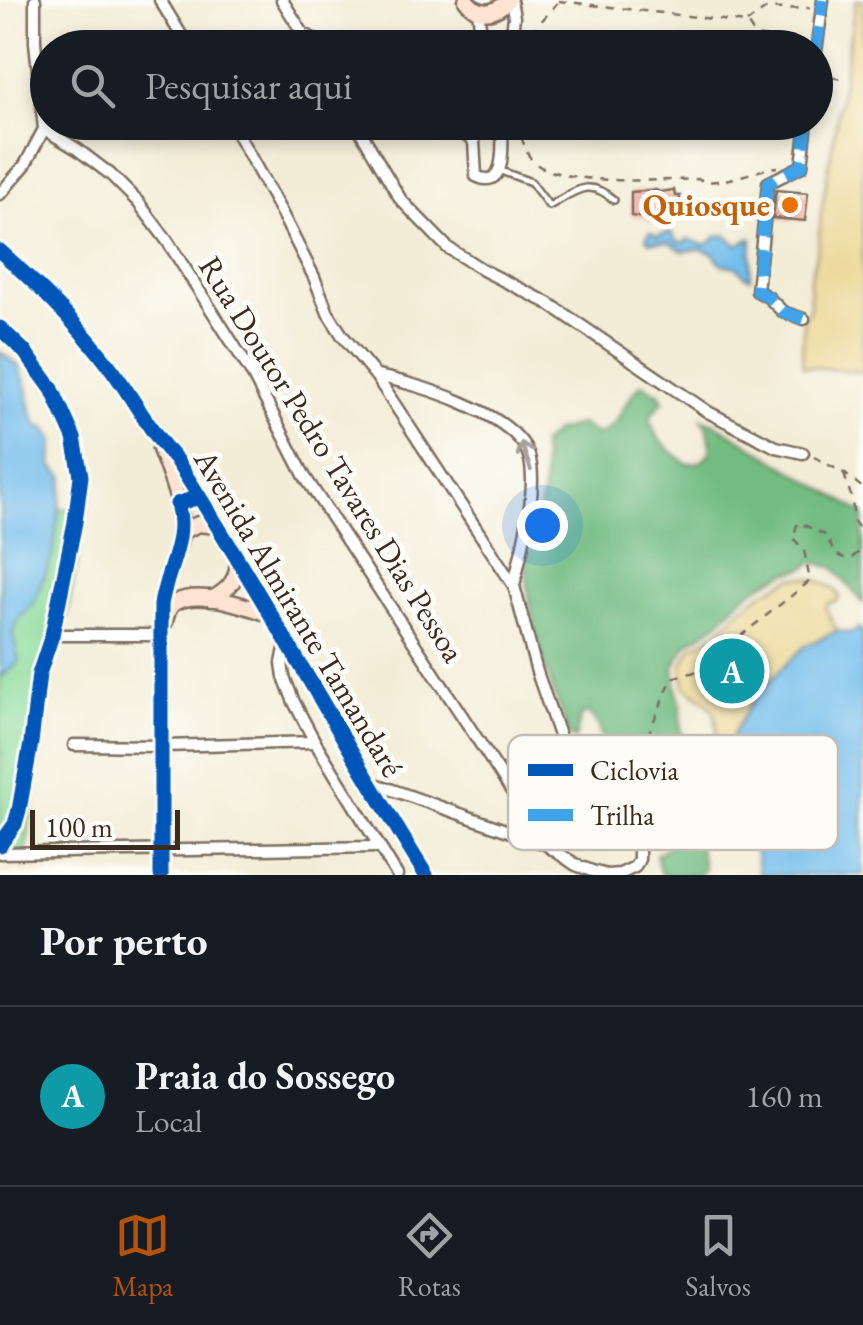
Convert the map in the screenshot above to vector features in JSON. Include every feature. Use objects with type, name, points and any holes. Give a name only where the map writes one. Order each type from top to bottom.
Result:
[{"type":"street","points":[[35,0],[36,30]]},
{"type":"street","points":[[160,0],[178,30]]},
{"type":"street","points":[[282,0],[301,30]]},
{"type":"street","points":[[469,3],[492,12],[510,0],[512,30]]},
{"type":"street","points":[[469,3],[478,30]]},
{"type":"street","points":[[819,30],[822,4]]},
{"type":"street","points":[[0,194],[25,165],[38,140]]},
{"type":"street","name":"Rua Doutor Pedro Tavares Dias Pessoa","points":[[62,140],[110,174],[138,202],[168,242],[251,372],[305,476],[508,786]]},
{"type":"street","points":[[241,140],[314,276],[328,313],[376,376],[514,586],[559,735]]},
{"type":"street","points":[[366,140],[401,200],[448,248],[548,303],[708,412],[776,446],[803,453]]},
{"type":"street","points":[[474,141],[476,176],[488,180],[500,171],[501,140]]},
{"type":"street","points":[[804,319],[783,312],[768,296],[757,291],[768,183],[802,166],[805,140]]},
{"type":"street","name":"Avenida Almirante Tamandaré","points":[[0,250],[77,326],[113,371],[156,438],[176,460],[273,615],[426,875]]},
{"type":"street","points":[[0,328],[25,352],[52,389],[74,438],[80,464],[74,526],[35,708]]},
{"type":"street","points":[[376,376],[408,382],[475,409],[523,444],[532,479],[514,586]]},
{"type":"street","points":[[156,438],[180,513],[182,532],[161,605],[161,875]]},
{"type":"street","points":[[182,532],[198,524],[217,526]]},
{"type":"street","points":[[211,599],[222,594],[233,581],[239,568],[237,558]]},
{"type":"street","points":[[170,568],[172,586],[190,599]]},
{"type":"street","points":[[162,635],[170,606],[180,600],[243,604],[273,615]]},
{"type":"street","points":[[52,634],[162,635]]},
{"type":"street","name":"Avenida Almirante Tamandaré","points":[[287,640],[282,655],[284,677],[294,702],[397,875]]},
{"type":"street","points":[[74,745],[315,742]]},
{"type":"street","points":[[368,782],[508,831]]},
{"type":"street","points":[[0,853],[379,848]]},
{"type":"street","points":[[555,850],[576,864],[608,875],[635,867],[639,850]]},
{"type":"lane","points":[[500,171],[531,182],[549,206],[584,188],[595,188],[614,200]]},
{"type":"path","points":[[533,30],[559,0],[747,23],[766,9],[822,4]]},
{"type":"path","points":[[747,23],[751,30]]},
{"type":"path","points":[[833,78],[843,80]]},
{"type":"path","points":[[524,140],[540,166],[575,178],[698,178],[708,183],[765,168],[802,166]]},
{"type":"path","points":[[803,453],[844,473],[863,488]]},
{"type":"path","points":[[844,473],[854,522],[863,533]]},
{"type":"path","points":[[648,735],[672,678],[695,672],[810,581],[804,550],[793,538],[798,522],[827,536],[834,553],[842,558],[851,559],[863,548]]},
{"type":"green space","points":[[642,384],[659,393],[663,401],[650,416],[651,424],[663,443],[687,464],[701,462],[710,452],[709,434],[702,419],[863,513],[863,603],[834,568],[814,562],[763,583],[718,623],[687,644],[674,666],[683,735],[601,735],[599,726],[588,713],[581,715],[576,735],[569,735],[546,670],[529,594],[528,550],[543,487],[541,445],[556,431],[581,424],[597,435],[605,431]]},
{"type":"green space","points":[[87,509],[63,635],[47,670],[42,698],[25,859],[0,860],[0,678],[18,662],[13,633],[19,619],[33,604],[53,555],[59,510]]},
{"type":"green space","points":[[663,850],[700,850],[704,869],[700,875],[661,875],[656,854]]},
{"type":"sand","points":[[856,0],[863,0],[863,372],[803,366],[802,349]]},
{"type":"sand","points":[[794,577],[820,581],[840,596],[826,609],[837,631],[805,646],[757,693],[733,735],[716,735],[713,710],[685,687],[682,666],[691,648],[719,632],[764,592]]},
{"type":"water","points":[[650,232],[657,236],[670,232],[678,242],[688,239],[704,245],[717,236],[726,235],[737,245],[752,239],[750,278],[737,267],[722,264],[713,253],[700,249],[683,251],[668,242],[649,242],[646,238]]},
{"type":"water","points":[[0,352],[20,367],[31,411],[39,427],[47,429],[54,441],[52,466],[64,477],[53,555],[33,604],[19,619],[13,633],[19,662],[0,678]]},
{"type":"water","points":[[859,628],[863,634],[863,875],[759,875],[755,850],[838,850],[838,735],[733,735],[734,732],[757,693],[805,646],[837,631],[852,633]]},
{"type":"building","points":[[674,190],[675,196],[680,196],[679,218],[668,223],[631,216],[631,192]]},
{"type":"building","name":"Quiosque","points":[[776,190],[808,193],[805,221],[773,218]]},
{"type":"marked path","points":[[819,30],[823,0]]},
{"type":"marked path","points":[[804,319],[783,312],[757,291],[768,183],[802,166],[805,140]]},
{"type":"cycle path","points":[[0,251],[87,338],[176,460],[426,875]]},
{"type":"cycle path","points":[[0,328],[25,352],[52,389],[74,438],[81,476],[52,635],[39,674],[19,810],[15,824],[0,845]]},
{"type":"cycle path","points":[[161,875],[161,605],[180,530],[177,504],[199,497]]},
{"type":"place","name":"Quiosque","points":[[790,205]]},
{"type":"place","name":"Praia do Sossego","points":[[732,671]]}]
